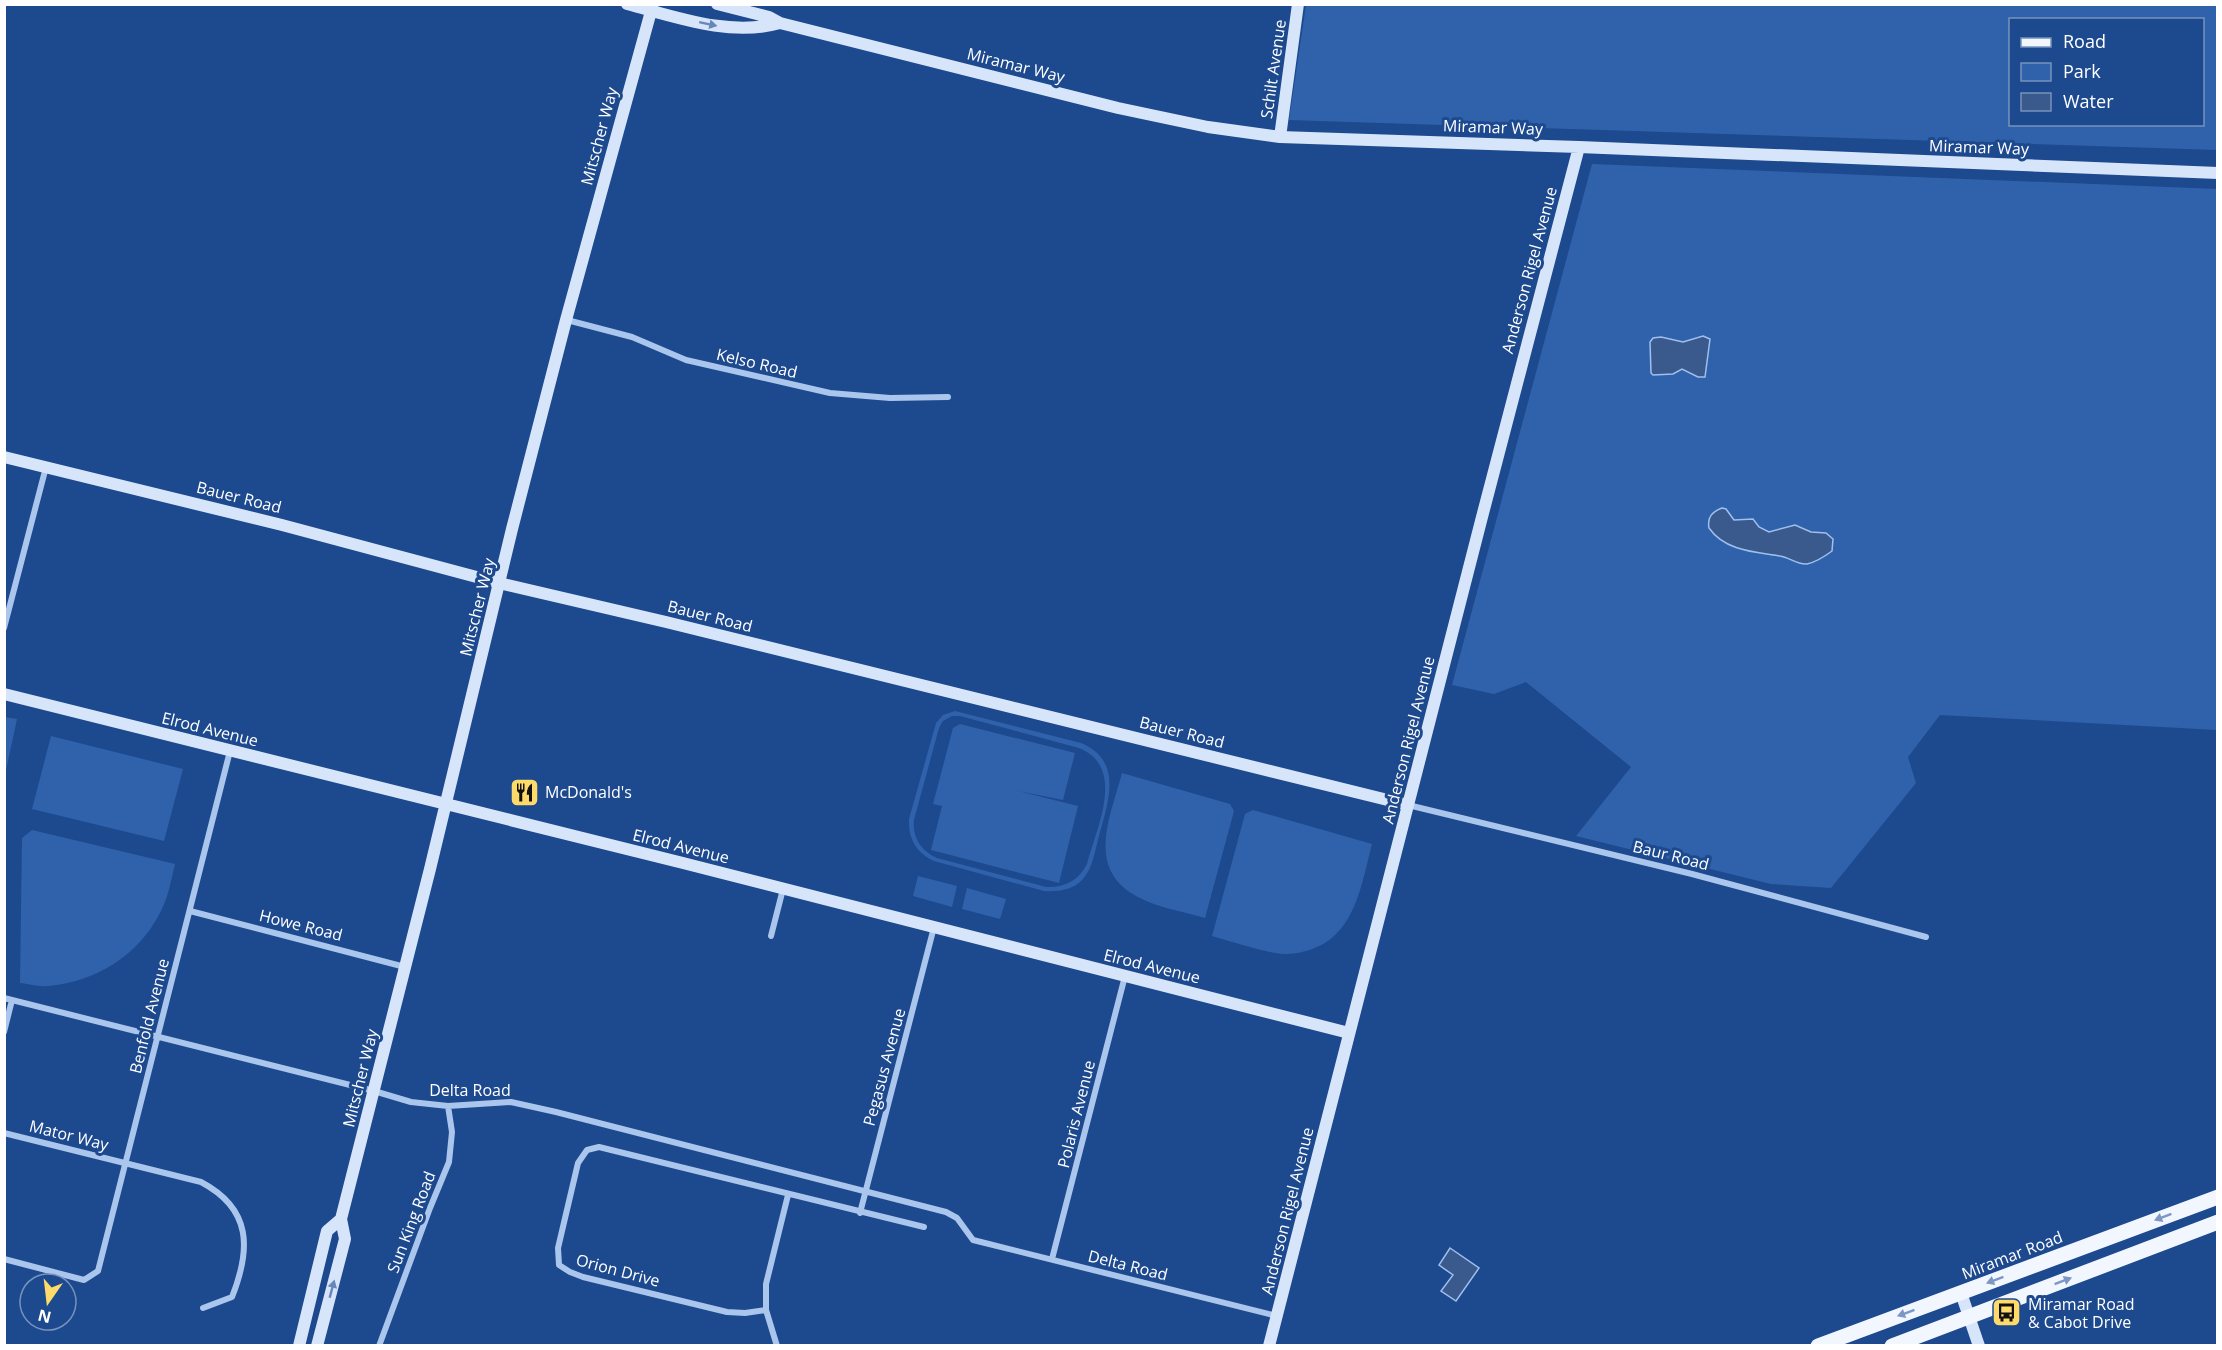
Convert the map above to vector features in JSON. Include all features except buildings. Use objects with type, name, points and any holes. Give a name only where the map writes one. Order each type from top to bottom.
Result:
[{"type":"main road","name":"Miramar Road","points":[[1818,1346],[2217,1197]]},
{"type":"main road","points":[[1892,1346],[2217,1222]]},
{"type":"street","name":"Miramar Way","points":[[627,4],[652,8],[715,27],[767,27],[780,23]]},
{"type":"street","name":"Miramar Way","points":[[717,4],[769,16],[780,23],[1118,108],[1208,127],[1280,137],[2217,173]]},
{"type":"street","name":"Schilt Avenue","points":[[1280,137],[1298,4]]},
{"type":"street","name":"Mitscher Way","points":[[317,1346],[345,1239],[340,1219],[566,320],[652,8]]},
{"type":"street","name":"Anderson Rigel Avenue","points":[[1270,1344],[1579,147]]},
{"type":"street","name":"Kelso Road","points":[[566,320],[632,337],[686,360],[830,393],[890,398],[948,397]]},
{"type":"street","name":"Bauer Road","points":[[4,458],[304,530],[500,583],[701,630],[1408,805]]},
{"type":"street","points":[[4,628],[46,467]]},
{"type":"street","name":"Elrod Avenue","points":[[4,694],[1349,1033]]},
{"type":"street","name":"Benfold Avenue","points":[[4,1259],[84,1280],[98,1271],[230,751]]},
{"type":"street","name":"Baur Road","points":[[1408,805],[1692,874],[1926,937]]},
{"type":"street","points":[[771,936],[783,889]]},
{"type":"street","name":"Howe Road","points":[[190,911],[405,967]]},
{"type":"street","name":"Pegasus Avenue","points":[[860,1213],[934,927]]},
{"type":"street","name":"Polaris Avenue","points":[[1052,1259],[1125,976]]},
{"type":"street","points":[[4,1032],[8,999]]},
{"type":"street","name":"Delta Road","points":[[8,999],[411,1102],[448,1106],[511,1102],[946,1212],[957,1218],[973,1240],[1277,1316]]},
{"type":"street","name":"Sun King Road","points":[[379,1346],[449,1162],[452,1132],[448,1106]]},
{"type":"street","name":"Mator Way","points":[[4,1133],[201,1182],[216,1190],[230,1202],[240,1222],[246,1250],[240,1276],[232,1297],[204,1308]]},
{"type":"street","name":"Orion Drive","points":[[766,1310],[745,1313],[728,1312],[583,1277],[559,1265],[558,1248],[578,1163],[587,1150],[599,1147],[788,1195]]},
{"type":"street","points":[[777,1346],[766,1310],[766,1284],[788,1195],[924,1227]]},
{"type":"street","name":"Mitscher Way","points":[[299,1346],[327,1231],[340,1219]]},
{"type":"street","points":[[1961,1293],[1979,1346]]},
{"type":"green space","points":[[1306,5],[2217,5],[2217,150],[1289,120]]},
{"type":"green space","points":[[1592,164],[2217,189],[2217,730],[1940,715],[1908,757],[1916,783],[1831,888],[1771,884],[1576,836],[1631,767],[1526,682],[1494,694],[1452,685]]},
{"type":"green space","points":[[955,711],[1081,743],[1103,760],[1110,783],[1109,796],[1091,864],[1079,883],[1065,890],[1044,891],[934,861],[922,854],[912,839],[909,819],[936,723],[943,715]],"holes":[[[952,716],[960,716],[1079,748],[1093,757],[1102,769],[1105,784],[1101,817],[1087,864],[1076,879],[1059,886],[1046,887],[937,858],[926,852],[919,843],[916,838],[914,820],[939,728],[943,721]]]},
{"type":"green space","points":[[4,717],[17,719],[5,775]]},
{"type":"green space","points":[[960,724],[1075,753],[1063,800],[1018,791],[1078,806],[1059,883],[931,850],[942,806],[933,804],[953,728]]},
{"type":"green space","points":[[51,736],[183,769],[164,841],[32,809]]},
{"type":"green space","points":[[1122,773],[1230,804],[1234,811],[1205,918],[1145,901],[1122,885],[1111,872],[1106,857],[1106,841],[1112,807]]},
{"type":"green space","points":[[1253,810],[1372,844],[1359,893],[1346,923],[1322,944],[1302,952],[1283,954],[1259,950],[1212,936],[1245,814]]},
{"type":"green space","points":[[32,830],[175,864],[163,907],[140,942],[113,964],[82,979],[48,986],[20,983],[22,838]]},
{"type":"green space","points":[[918,876],[957,886],[952,907],[913,896]]},
{"type":"green space","points":[[967,888],[1006,899],[1000,919],[962,909]]},
{"type":"water","points":[[1703,336],[1710,339],[1705,377],[1698,377],[1682,369],[1673,374],[1653,375],[1651,373],[1650,342],[1653,338],[1661,337],[1683,342]]},
{"type":"water","points":[[1722,508],[1726,509],[1734,520],[1753,519],[1759,527],[1769,532],[1795,525],[1811,532],[1826,533],[1833,539],[1832,551],[1817,561],[1803,564],[1783,557],[1732,546],[1723,542],[1709,528],[1711,515]]},
{"type":"water","points":[[1450,1248],[1479,1268],[1456,1301],[1441,1291],[1453,1275],[1439,1265]]},
{"type":"place","name":"McDonald's","points":[[524,792]]},
{"type":"place","name":"Miramar Road & Cabot Drive","points":[[2007,1313]]}]
